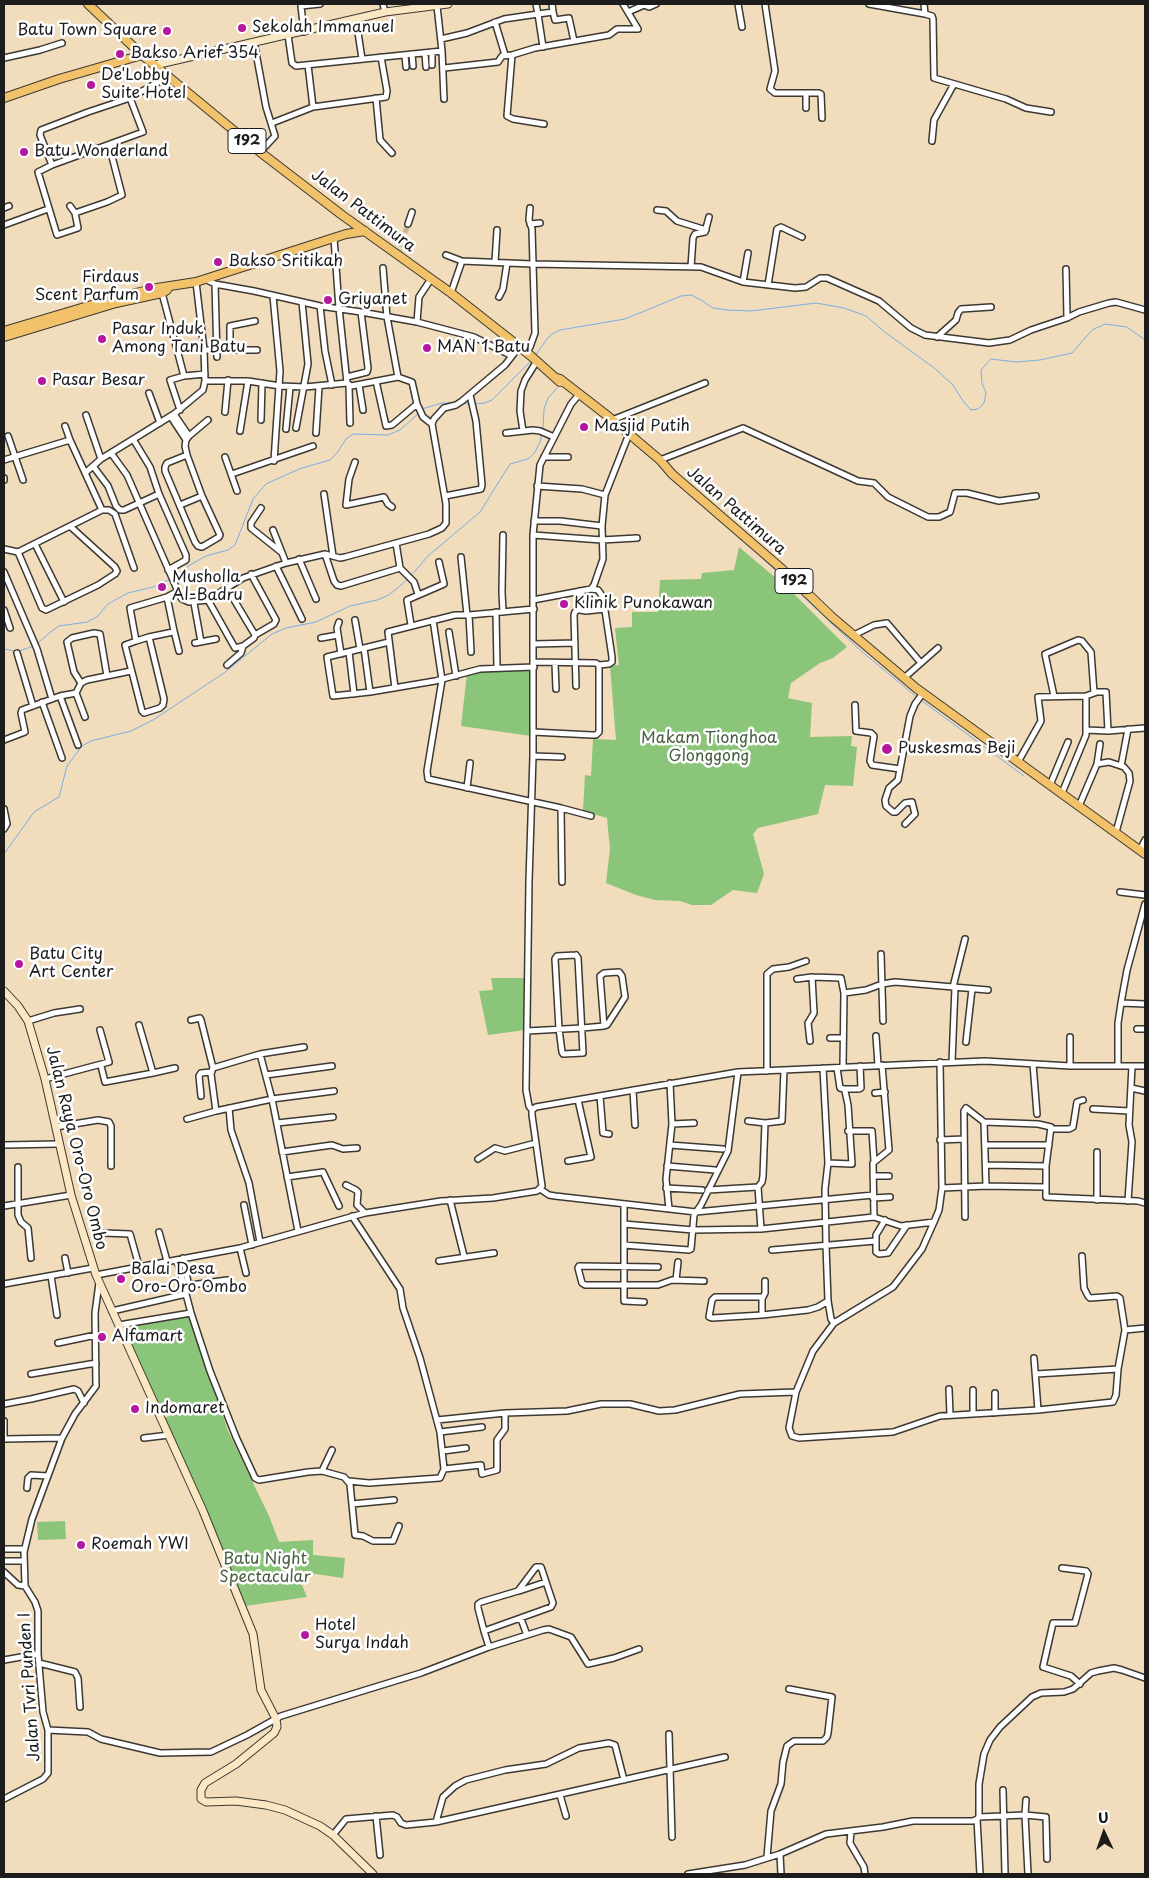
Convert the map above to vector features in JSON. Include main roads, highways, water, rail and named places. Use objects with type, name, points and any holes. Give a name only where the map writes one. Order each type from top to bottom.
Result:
[{"type":"main road","name":"192","points":[[88,4],[155,65]]},
{"type":"main road","points":[[155,65],[385,12],[448,4]]},
{"type":"main road","points":[[4,98],[142,55]]},
{"type":"main road","name":"Jalan Pattimura","points":[[155,65],[260,152],[342,215],[452,293],[521,354],[557,378],[560,378],[612,420],[660,460],[672,474],[904,678],[919,695],[1018,762],[1143,852]]},
{"type":"main road","points":[[334,238],[346,226],[346,220],[342,215]]},
{"type":"main road","points":[[4,331],[157,288],[205,280],[346,234],[366,231]]},
{"type":"main road","points":[[4,337],[115,300],[162,293],[172,287]]},
{"type":"main road","name":"Jalan Pattimura","points":[[557,378],[574,400],[628,439],[667,473],[672,474]]},
{"type":"main road","name":"Jalan Raya Oro-Oro Ombo","points":[[4,991],[18,1006],[28,1021],[45,1079],[58,1144],[71,1195],[94,1272],[168,1434],[253,1634],[261,1690],[276,1719],[277,1727],[274,1733],[233,1766],[209,1779],[203,1785],[200,1792],[202,1801],[236,1801],[278,1808],[320,1826],[333,1835],[373,1874]]},
{"type":"waterway","points":[[535,356],[547,339],[560,330],[625,319],[681,296],[691,295],[713,308],[727,310],[751,311],[816,303],[844,308],[866,316],[933,367],[953,385],[971,410],[978,409],[984,403],[986,393],[982,383],[981,370],[991,359],[1016,362],[1040,360],[1072,353],[1092,330],[1105,324],[1127,327],[1145,340]]},
{"type":"waterway","points":[[474,404],[492,400],[531,361]]},
{"type":"waterway","points":[[543,429],[544,409],[548,398],[557,388]]},
{"type":"waterway","points":[[421,411],[442,403],[455,403]]},
{"type":"waterway","points":[[462,403],[470,404]]},
{"type":"waterway","points":[[175,576],[206,556],[228,550],[235,545],[253,499],[266,484],[299,469],[330,460],[346,439],[353,434],[388,435],[400,430],[418,414]]},
{"type":"waterway","points":[[410,577],[428,556],[480,512],[510,464],[528,459],[535,452],[542,433]]},
{"type":"waterway","points":[[757,553],[860,650],[918,698]]},
{"type":"waterway","points":[[37,644],[59,626],[87,622],[97,617],[108,604],[128,593],[153,587],[171,579]]},
{"type":"waterway","points":[[4,854],[34,812],[59,797],[67,766],[82,746],[91,741],[131,731],[153,720],[224,673],[272,634],[286,628],[316,622],[350,606],[377,600],[389,595],[407,580]]},
{"type":"waterway","points":[[19,651],[34,646]]},
{"type":"waterway","points":[[4,649],[15,651]]},
{"type":"waterway","points":[[921,700],[1024,776]]},
{"type":"tunnel","points":[[398,254],[408,224]]},
{"type":"place","name":"Sekolah Immanuel","points":[[242,28]]},
{"type":"place","name":"Batu Town Square","points":[[167,31]]},
{"type":"place","name":"Bakso Arief 354","points":[[120,54]]},
{"type":"place","name":"De'Lobby Suite Hotel","points":[[91,85]]},
{"type":"place","name":"Batu Wonderland","points":[[24,152]]},
{"type":"place","name":"Bakso Sritikah","points":[[218,262]]},
{"type":"place","name":"Firdaus Scent Parfum","points":[[149,287]]},
{"type":"place","name":"Griyanet","points":[[328,300]]},
{"type":"place","name":"Pasar Induk Among Tani Batu","points":[[102,339]]},
{"type":"place","name":"MAN 1 Batu","points":[[427,348]]},
{"type":"place","name":"Pasar Besar","points":[[42,381]]},
{"type":"place","name":"Masjid Putih","points":[[584,427]]},
{"type":"place","name":"Musholla Al-Badru","points":[[162,587]]},
{"type":"place","name":"Klinik Punokawan","points":[[564,604]]},
{"type":"place","name":"Puskesmas Beji","points":[[887,749]]},
{"type":"place","name":"Batu City Art Center","points":[[19,964]]},
{"type":"place","name":"Balai Desa Oro-Oro Ombo","points":[[121,1279]]},
{"type":"place","name":"Alfamart","points":[[102,1337]]},
{"type":"place","name":"Indomaret","points":[[135,1409]]},
{"type":"place","name":"Roemah YWI","points":[[81,1545]]},
{"type":"place","name":"Hotel Surya Indah","points":[[305,1635]]},
{"type":"park label","name":"Makam Tionghoa Glonggong","points":[[709,748]]},
{"type":"park label","name":"Batu Night Spectacular","points":[[265,1569]]}]
